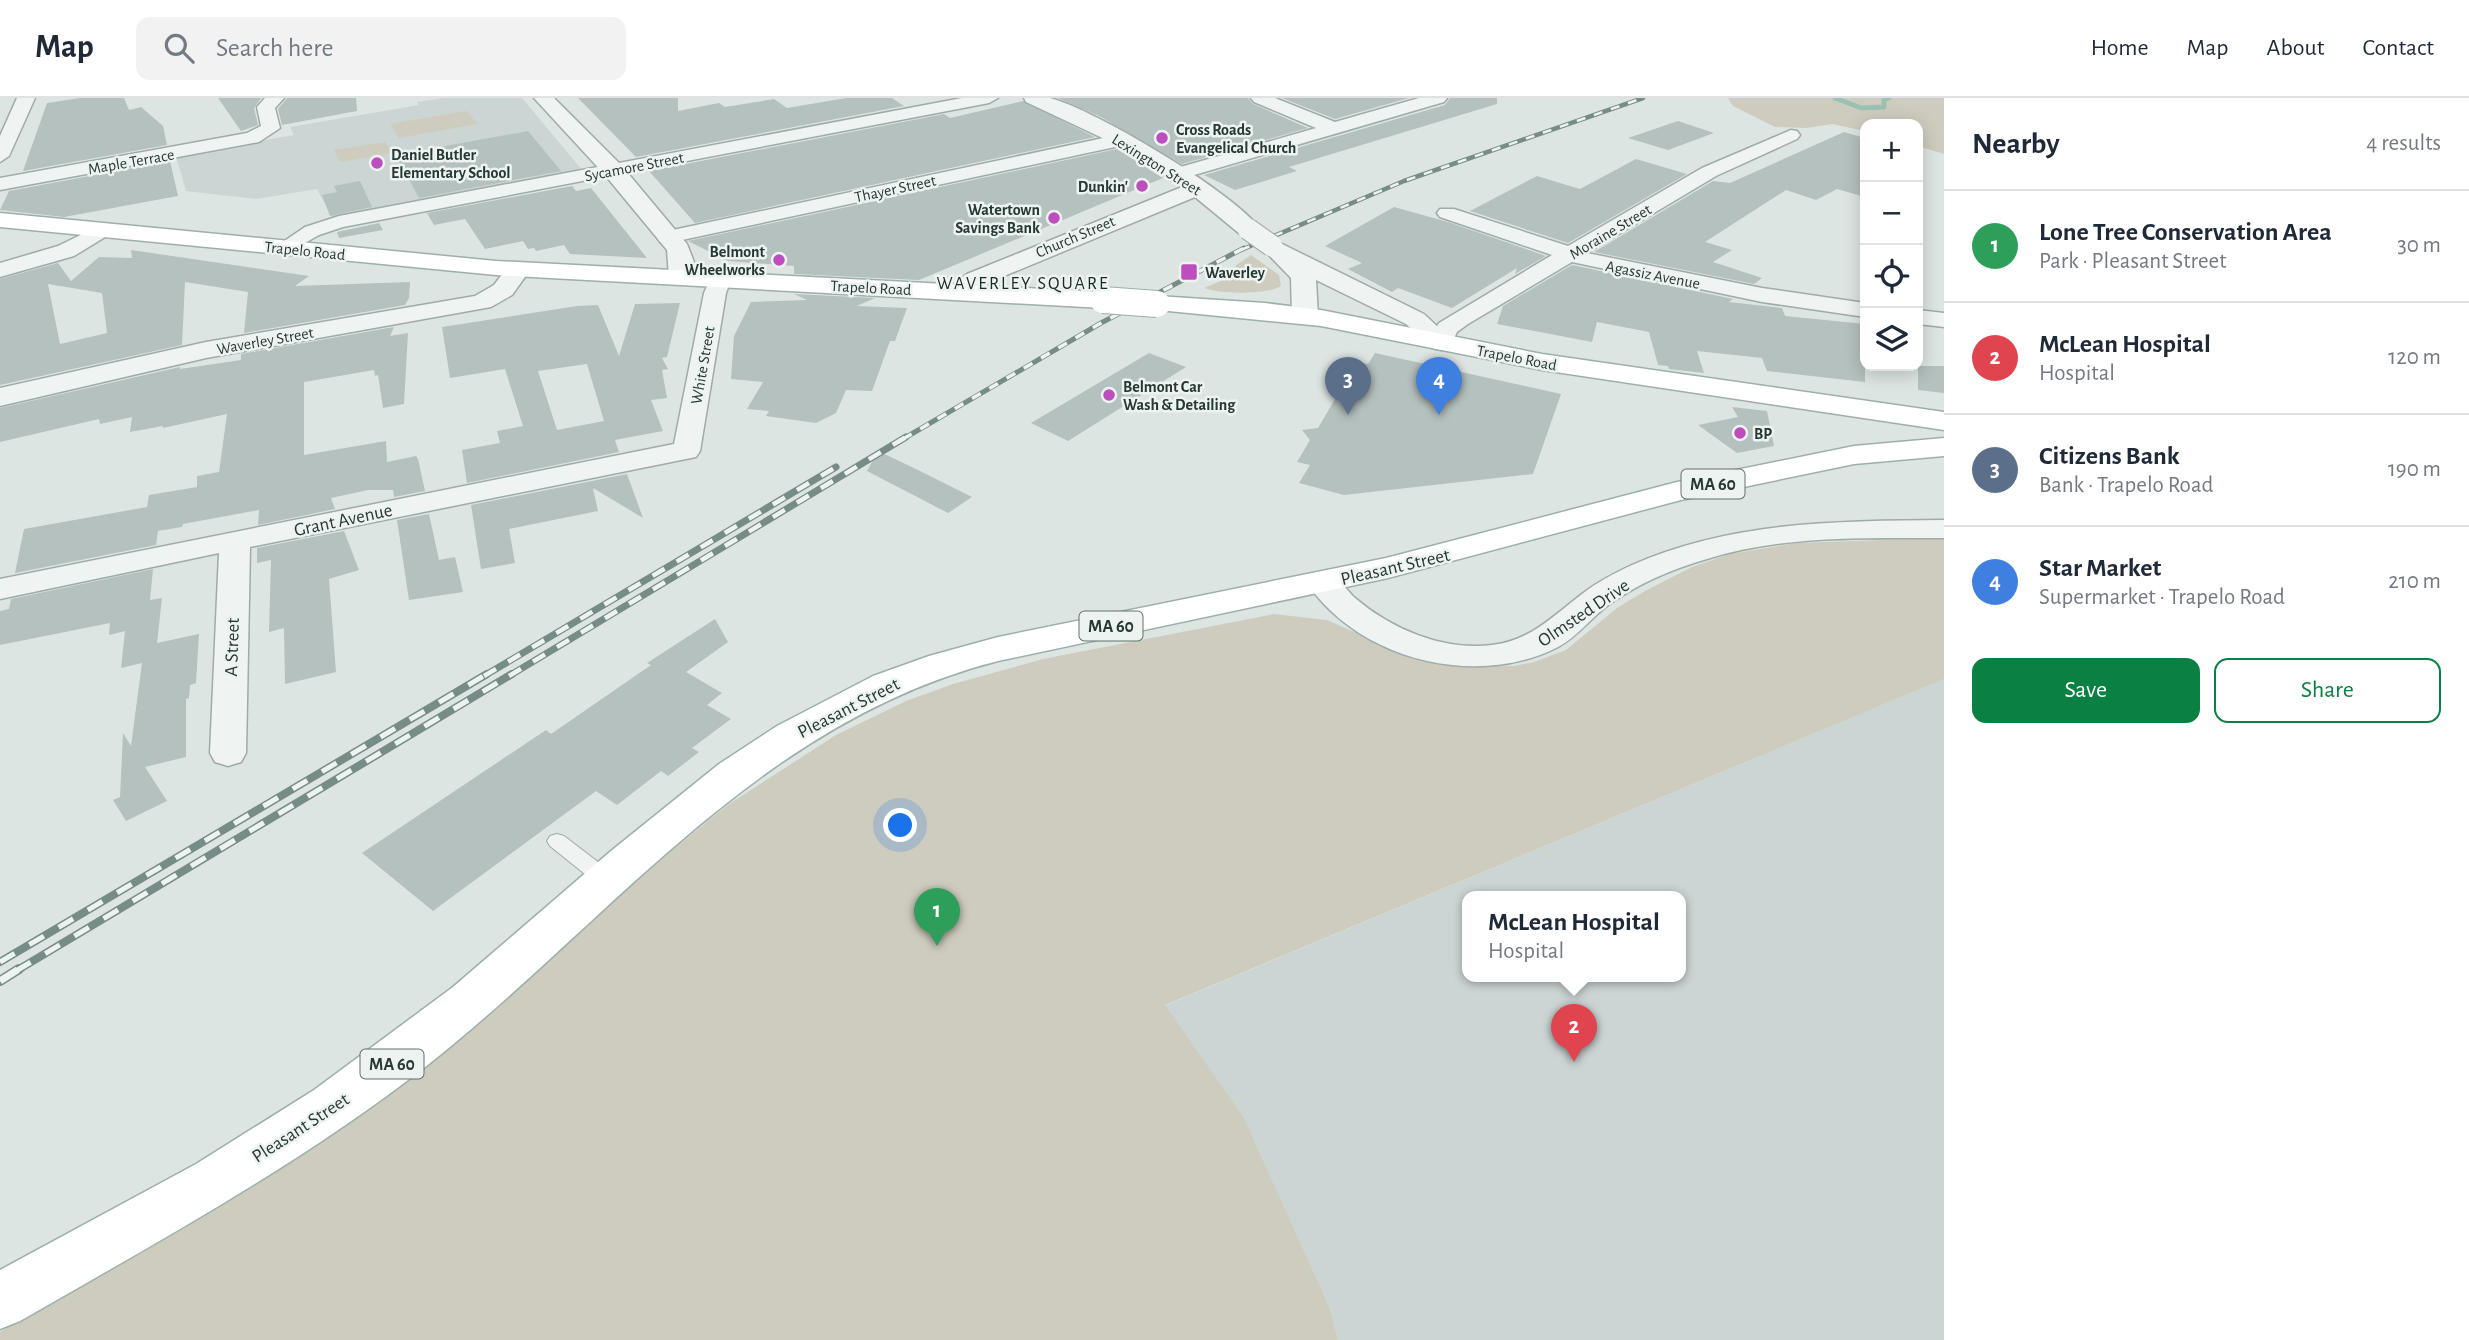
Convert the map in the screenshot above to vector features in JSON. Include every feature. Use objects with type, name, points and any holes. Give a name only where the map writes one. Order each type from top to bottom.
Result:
[{"type":"main road","name":"Trapelo Road","points":[[0,220],[518,270],[1103,300],[1305,316],[1583,369],[1944,421]]},
{"type":"main road","points":[[1854,455],[1869,448],[1875,439],[1868,411]]},
{"type":"main road","name":"Pleasant Street","points":[[0,1301],[185,1199],[337,1103],[452,1017],[742,769],[827,713],[876,689],[949,662],[998,649],[1323,583],[1440,555],[1645,498],[1854,455],[1944,446]]},
{"type":"street","name":"Maple Terrace","points":[[0,184],[216,146],[261,135],[271,128],[266,107],[275,98]]},
{"type":"street","points":[[543,98],[613,170],[668,237],[681,254],[681,277]]},
{"type":"street","name":"Sycamore Street","points":[[285,248],[312,231],[328,225],[989,98]]},
{"type":"street","name":"Lexington Street","points":[[1033,98],[1122,140],[1197,188],[1272,246],[1314,270],[1415,319],[1441,342]]},
{"type":"street","points":[[1260,98],[1333,128]]},
{"type":"street","points":[[1177,174],[1438,98]]},
{"type":"street","points":[[0,104],[29,99]]},
{"type":"street","points":[[0,156],[29,99]]},
{"type":"street","name":"Moraine Street","points":[[1441,342],[1444,332],[1455,322],[1705,173],[1791,135]]},
{"type":"street","name":"Thayer Street","points":[[668,237],[1122,140]]},
{"type":"street","name":"Church Street","points":[[957,292],[975,279],[1132,212],[1197,188]]},
{"type":"street","points":[[1132,212],[1186,207],[1243,225]]},
{"type":"street","name":"Agassiz Avenue","points":[[1447,213],[1569,256],[1762,295],[1860,309]]},
{"type":"street","points":[[0,270],[66,251],[103,230]]},
{"type":"street","name":"Lexington Street","points":[[1272,246],[1303,276],[1305,316]]},
{"type":"street","name":"Waverley Street","points":[[0,397],[206,350],[482,302],[503,290],[518,270]]},
{"type":"street","name":"White Street","points":[[686,451],[715,293],[720,280]]},
{"type":"street","points":[[1923,318],[1944,320]]},
{"type":"street","name":"Grant Avenue","points":[[0,589],[649,456],[686,451]]},
{"type":"street","name":"Olmsted Drive","points":[[1323,583],[1344,608],[1386,635],[1435,651],[1487,655],[1522,650],[1549,639],[1591,603],[1628,580],[1700,551],[1764,537],[1809,532],[1944,529]]},
{"type":"street","name":"A Street","points":[[228,753],[235,541]]},
{"type":"lane","points":[[557,841],[608,881]]},
{"type":"shaded area","name":"Daniel Butler Elementary School","points":[[444,98],[522,98],[582,170],[332,217],[317,189],[256,199],[186,191],[176,156],[294,135],[290,127],[419,105],[417,102]]},
{"type":"shaded area","points":[[1728,98],[1944,98],[1944,154],[1923,148],[1923,119],[1860,119],[1860,130],[1832,124],[1807,128],[1775,127],[1733,106]]},
{"type":"shaded area","points":[[467,111],[477,124],[399,138],[390,124]]},
{"type":"shaded area","points":[[385,142],[392,153],[340,162],[334,150]]},
{"type":"shaded area","points":[[1251,255],[1279,275],[1281,286],[1243,293],[1204,288],[1244,271],[1235,266]]},
{"type":"shaded area","points":[[1944,538],[1944,679],[1165,1005],[1244,1118],[1329,1306],[1338,1340],[0,1340],[0,1332],[303,1155],[394,1089],[504,1001],[659,860],[729,804],[836,735],[906,701],[953,684],[1043,659],[1274,614],[1327,620],[1377,642],[1454,664],[1514,666],[1566,650],[1617,608],[1645,591],[1692,567],[1730,554],[1796,543]]},
{"type":"shaded area","points":[[1944,679],[1944,1340],[1338,1340],[1329,1306],[1244,1118],[1164,1006]]},
{"type":"building","points":[[80,98],[124,98],[129,110],[141,107],[163,126],[167,145],[23,171],[47,103]]},
{"type":"building","points":[[218,98],[261,98],[254,108],[258,125],[241,131]]},
{"type":"building","points":[[287,98],[356,98],[357,111],[282,125],[278,109]]},
{"type":"building","points":[[578,98],[678,98],[678,111],[719,103],[725,107],[774,99],[787,108],[846,98],[892,98],[904,106],[636,157]]},
{"type":"building","points":[[1058,98],[1248,98],[1253,104],[1308,128],[1182,164],[1099,116]]},
{"type":"building","points":[[1282,98],[1409,98],[1335,119]]},
{"type":"building","points":[[1450,98],[1497,98],[1497,104],[1289,167],[1297,171],[1235,190],[1204,175],[1445,105]]},
{"type":"building","points":[[1023,101],[1095,137],[695,223],[649,171],[944,114],[950,118]]},
{"type":"building","points":[[1678,121],[1714,133],[1668,150],[1628,138]]},
{"type":"building","points":[[528,131],[561,171],[419,198],[396,155]]},
{"type":"building","points":[[1844,132],[1860,137],[1860,196],[1837,189],[1816,200],[1786,190],[1705,242],[1732,250],[1713,262],[1762,278],[1754,284],[1594,252],[1713,181],[1730,183]]},
{"type":"building","points":[[1117,149],[1163,178],[919,280],[794,274],[794,266],[728,261],[688,241]]},
{"type":"building","points":[[1636,159],[1687,174],[1568,243],[1470,211],[1537,176],[1580,189]]},
{"type":"building","points":[[170,161],[178,196],[64,217],[0,210],[9,191]]},
{"type":"building","points":[[360,181],[372,207],[330,216],[322,195],[337,192],[334,186]]},
{"type":"building","points":[[572,186],[576,191],[591,188],[647,258],[570,254],[564,245],[536,251],[534,248],[528,249],[523,241],[485,249],[465,219],[434,225],[427,213]]},
{"type":"building","points":[[1394,207],[1448,222],[1546,256],[1515,274],[1517,268],[1452,308],[1398,288],[1392,292],[1348,269],[1362,263],[1325,246]]},
{"type":"building","points":[[379,223],[383,230],[339,238],[337,232]]},
{"type":"building","points":[[131,250],[309,276],[295,286],[410,282],[409,298],[405,305],[244,333],[248,292],[185,282],[182,345],[0,385],[0,279],[58,263],[71,281],[99,257],[132,258]],"holes":[[[48,284],[102,293],[107,333],[60,344]]]},
{"type":"building","points":[[1572,265],[1733,299],[1729,302],[1782,308],[1785,316],[1860,324],[1860,371],[1865,371],[1865,382],[1767,371],[1762,358],[1697,351],[1704,373],[1669,369],[1668,366],[1658,365],[1649,332],[1597,322],[1592,342],[1497,324],[1503,306]]},
{"type":"building","points":[[794,294],[875,298],[857,306],[907,308],[895,341],[890,341],[872,391],[846,390],[836,413],[816,423],[766,416],[769,411],[747,409],[763,382],[731,379],[734,336],[751,302],[807,300]]},
{"type":"building","points":[[680,303],[667,357],[662,358],[668,369],[662,370],[667,398],[651,400],[663,431],[615,440],[619,452],[467,483],[462,450],[500,443],[497,431],[523,426],[505,369],[450,378],[442,327],[598,305],[619,356],[635,304]],"holes":[[[587,364],[604,421],[557,430],[538,371]]]},
{"type":"building","points":[[394,327],[390,336],[408,333],[404,404],[383,408],[378,375],[375,376],[374,370],[304,382],[304,455],[386,441],[387,462],[416,456],[425,491],[394,497],[393,490],[368,490],[331,498],[335,509],[258,525],[259,510],[183,524],[182,527],[158,531],[156,545],[15,573],[24,529],[147,507],[149,495],[197,487],[197,476],[219,472],[227,414],[130,432],[132,417],[100,424],[99,419],[0,442],[0,408],[180,367],[241,360],[241,354]]},
{"type":"building","name":"Belmont Car Wash & Detailing","points":[[1149,353],[1186,367],[1068,441],[1031,423]]},
{"type":"building","points":[[1375,353],[1561,394],[1533,474],[1344,495],[1299,483],[1310,465],[1297,462],[1310,440],[1302,430],[1318,428],[1357,362],[1368,364]]},
{"type":"building","points":[[1923,366],[1944,366],[1944,393],[1918,390],[1918,371],[1923,371]]},
{"type":"building","name":"BP","points":[[1732,407],[1767,411],[1774,446],[1737,453],[1698,425],[1738,417]]},
{"type":"building","points":[[878,451],[972,497],[948,513],[867,471]]},
{"type":"building","points":[[627,474],[643,518],[593,488],[598,511],[509,529],[515,563],[481,569],[471,505]]},
{"type":"building","points":[[429,514],[439,560],[455,557],[463,592],[409,600],[397,520]]},
{"type":"building","points":[[344,531],[359,570],[329,579],[336,672],[285,684],[284,628],[269,632],[271,560],[257,563],[257,548]]},
{"type":"building","points":[[153,569],[150,600],[162,598],[157,643],[199,634],[196,683],[190,685],[189,698],[186,699],[186,757],[145,767],[167,801],[126,821],[113,800],[120,797],[123,733],[131,746],[142,663],[121,668],[125,631],[109,635],[110,623],[0,645],[0,611],[9,609],[11,599]]},
{"type":"building","points":[[715,619],[728,642],[686,672],[722,693],[707,705],[731,719],[692,748],[699,752],[668,776],[661,771],[617,805],[596,791],[433,911],[362,853],[546,730],[551,734],[651,665],[647,663]]},
{"type":"waterway","points":[[1835,98],[1861,108],[1884,107],[1884,100],[1889,98]]},
{"type":"railway","points":[[1241,250],[1404,181],[1643,98]]},
{"type":"railway","points":[[903,439],[1101,323],[1244,248]]},
{"type":"railway","points":[[509,676],[906,437]]},
{"type":"railway","points":[[484,676],[836,467]]},
{"type":"railway","points":[[0,962],[487,674]]},
{"type":"railway","points":[[16,971],[512,674]]},
{"type":"railway","points":[[0,981],[19,969]]},
{"type":"place","name":"Cross Roads Evangelical Church","points":[[1162,138]]},
{"type":"place","name":"Daniel Butler Elementary School","points":[[377,163]]},
{"type":"place","name":"Dunkin'","points":[[1142,186]]},
{"type":"place","name":"Watertown Savings Bank","points":[[1054,218]]},
{"type":"place","name":"Belmont Wheelworks","points":[[779,260]]},
{"type":"place","name":"Waverley","points":[[1189,272]]},
{"type":"place","name":"Belmont Car Wash & Detailing","points":[[1109,395]]},
{"type":"place","name":"Citizens Bank","points":[[1348,415]]},
{"type":"place","name":"Star Market","points":[[1439,415]]},
{"type":"place","name":"BP","points":[[1740,433]]},
{"type":"place","name":"Lone Tree Conservation Area","points":[[937,946]]},
{"type":"place","name":"McLean Hospital","points":[[1574,1062]]},
{"type":"district","name":"WAVERLEY SQUARE","points":[[1023,283]]}]
